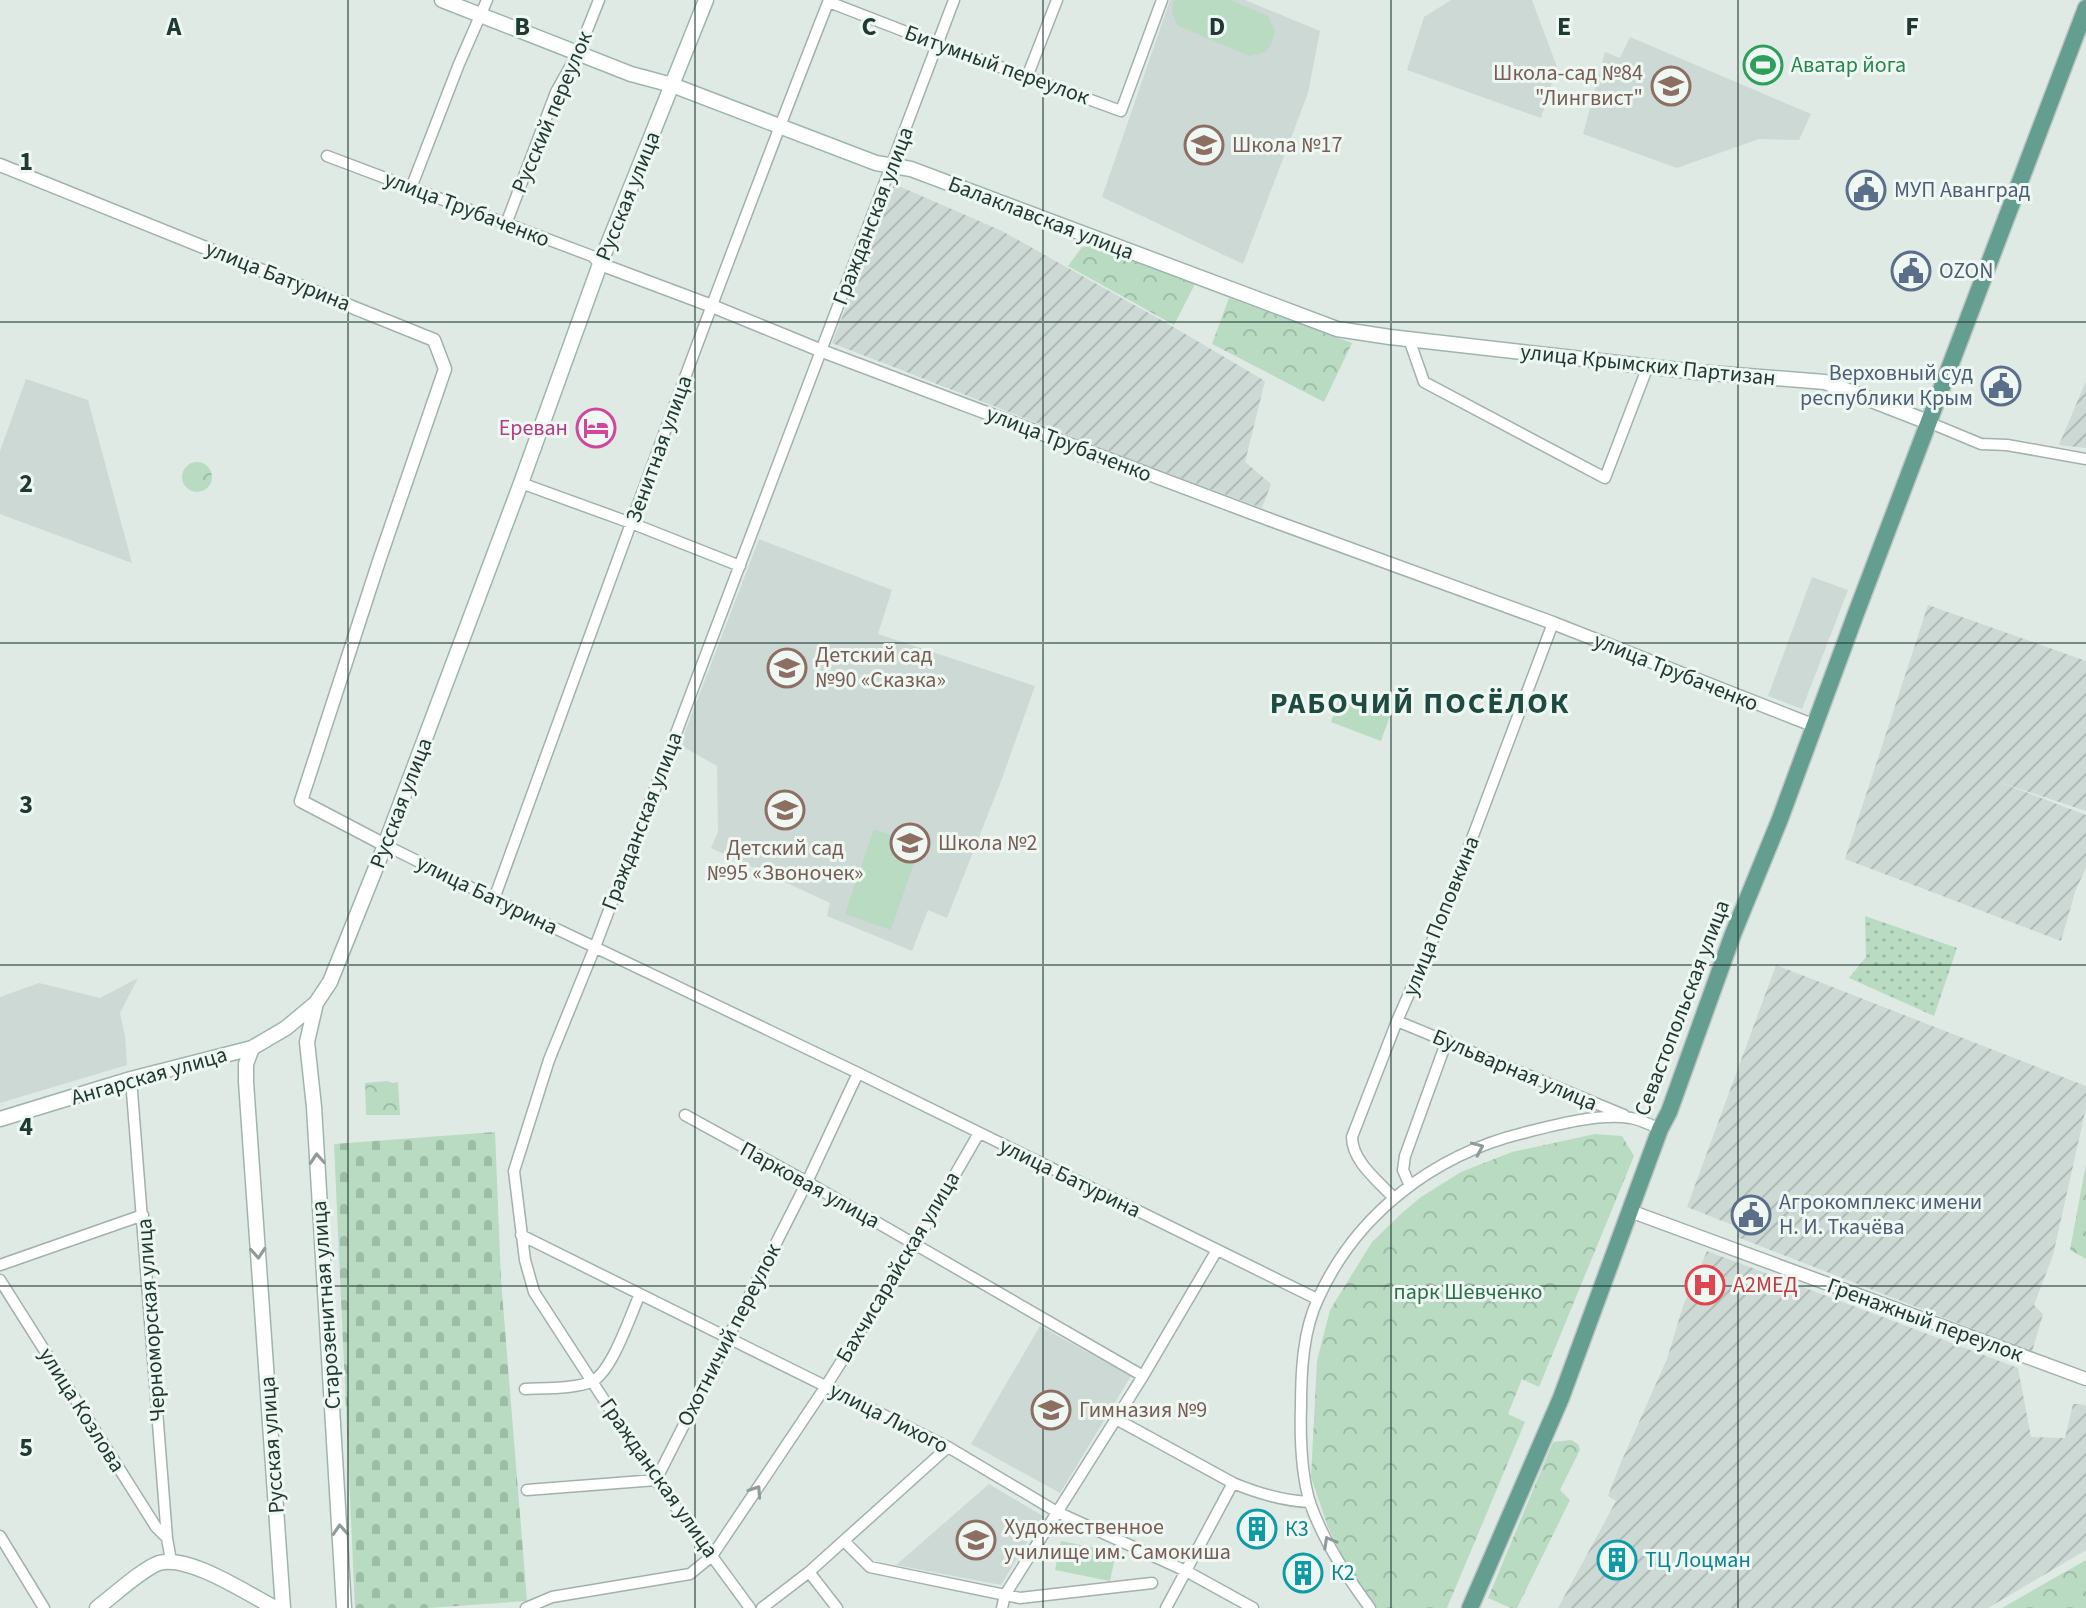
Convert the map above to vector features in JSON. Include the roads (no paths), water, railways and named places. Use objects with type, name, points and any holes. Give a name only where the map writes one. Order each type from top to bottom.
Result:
[{"type":"main road","name":"Балаклавская улица","points":[[442,0],[633,74],[672,85],[876,163],[911,169],[1337,329],[1409,339]]},
{"type":"main road","name":"Русская улица","points":[[283,1608],[246,1064],[252,1048],[286,1028],[316,1003],[330,982],[385,845],[600,264],[706,0]]},
{"type":"main road","name":"Севастопольская улица","points":[[1470,1608],[1557,1409],[1733,934],[1780,819],[2086,8]]},
{"type":"main road","name":"улица Крымских Партизан","points":[[1409,339],[1825,382],[1928,422]]},
{"type":"main road","name":"Старозенитная улица","points":[[316,1003],[307,1042],[314,1107],[344,1608]]},
{"type":"main road","points":[[286,1028],[303,1032],[307,1042]]},
{"type":"main road","name":"Ангарская улица","points":[[0,1119],[131,1079],[252,1048]]},
{"type":"main road","points":[[230,1053],[240,1056],[246,1064]]},
{"type":"main road","points":[[97,1608],[156,1564],[171,1561],[204,1571],[275,1608]]},
{"type":"street","points":[[411,188],[487,0]]},
{"type":"street","name":"Русский переулок","points":[[506,224],[556,92],[578,53],[599,0]]},
{"type":"street","name":"Гражданская улица","points":[[750,1608],[656,1480],[534,1292],[521,1235],[514,1171],[549,1060],[595,947],[954,0]]},
{"type":"street","points":[[1027,77],[1057,0]]},
{"type":"street","name":"Битумный переулок","points":[[829,1],[1121,111],[1162,0]]},
{"type":"street","name":"Зенитная улица","points":[[494,899],[631,523],[829,1]]},
{"type":"street","name":"улица Трубаченко","points":[[327,156],[592,256],[600,264],[822,351],[1553,623],[1815,726]]},
{"type":"street","name":"улица Батурина","points":[[0,165],[434,340],[445,369],[301,801],[494,899],[858,1073],[1317,1299]]},
{"type":"street","points":[[1409,339],[1424,382],[1605,478],[1648,366]]},
{"type":"street","points":[[1928,422],[1981,444],[2007,445],[2086,459]]},
{"type":"street","points":[[521,483],[740,566]]},
{"type":"street","name":"улица Поповкина","points":[[1393,1197],[1358,1158],[1352,1137],[1397,1021],[1441,921],[1553,623]]},
{"type":"street","name":"Бульварная улица","points":[[1397,1021],[1660,1129]]},
{"type":"street","points":[[1410,1186],[1403,1170],[1405,1156],[1447,1040]]},
{"type":"street","name":"Охотничий переулок","points":[[656,1480],[807,1182],[858,1073]]},
{"type":"street","name":"Черноморская улица","points":[[131,1079],[171,1561]]},
{"type":"street","name":"Парковая улица","points":[[685,1115],[1143,1376]]},
{"type":"street","points":[[1370,1608],[1347,1575],[1310,1502],[1301,1444],[1301,1395],[1308,1333],[1317,1299],[1345,1251],[1375,1214],[1393,1197],[1452,1160],[1503,1138],[1597,1119],[1633,1119]]},
{"type":"street","name":"Бахчисарайская улица","points":[[526,1608],[552,1597],[690,1574],[712,1556],[826,1386],[915,1244],[979,1133]]},
{"type":"street","name":"Гренажный переулок","points":[[1630,1211],[2086,1379]]},
{"type":"street","points":[[0,1265],[143,1215]]},
{"type":"street","name":"улица Лихого","points":[[521,1235],[948,1447],[1057,1512],[1186,1571],[1253,1608]]},
{"type":"street","points":[[1002,1608],[1005,1595],[1143,1376],[1217,1250]]},
{"type":"street","name":"улица Козлова","points":[[0,1280],[156,1527],[167,1538]]},
{"type":"street","points":[[525,1389],[592,1381],[608,1367],[640,1294]]},
{"type":"street","points":[[1116,1419],[1233,1483],[1250,1490],[1310,1502]]},
{"type":"street","points":[[762,1608],[809,1572],[948,1447]]},
{"type":"street","points":[[527,1490],[656,1480]]},
{"type":"street","points":[[1166,1608],[1233,1483]]},
{"type":"street","points":[[0,1536],[44,1608]]},
{"type":"street","points":[[844,1541],[870,1567],[1020,1598],[1152,1583]]},
{"type":"street","points":[[809,1572],[837,1608]]},
{"type":"street","points":[[545,1599],[555,1608]]},
{"type":"place","name":"Аватар йога","points":[[1763,65]]},
{"type":"place","name":"Школа-сад №84 \"Лингвист\"","points":[[1671,86]]},
{"type":"place","name":"Школа №17","points":[[1204,145]]},
{"type":"place","name":"МУП Аванград","points":[[1866,190]]},
{"type":"place","name":"OZON","points":[[1911,271]]},
{"type":"place","name":"Верховный суд республики Крым","points":[[2001,386]]},
{"type":"place","name":"Ереван","points":[[596,428]]},
{"type":"place","name":"Детский сад №90 «Сказка»","points":[[787,668]]},
{"type":"place","name":"Детский сад №95 «Звоночек»","points":[[785,810]]},
{"type":"place","name":"Школа №2","points":[[910,843]]},
{"type":"place","name":"Агрокомплекс имени Н. И. Ткачёва","points":[[1751,1215]]},
{"type":"place","name":"А2МЕД","points":[[1705,1285]]},
{"type":"place","name":"Гимназия №9","points":[[1051,1410]]},
{"type":"place","name":"К3","points":[[1257,1529]]},
{"type":"place","name":"Художественное училище им. Самокиша","points":[[976,1540]]},
{"type":"place","name":"ТЦ Лоцман","points":[[1617,1560]]},
{"type":"place","name":"К2","points":[[1303,1573]]},
{"type":"district","name":"РАБОЧИЙ ПОСЁЛОК","points":[[1420,703]]},
{"type":"park label","name":"парк Шевченко","points":[[1468,1292]]}]
